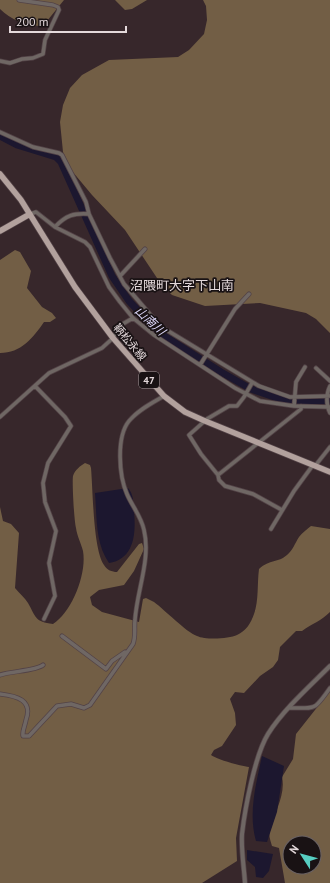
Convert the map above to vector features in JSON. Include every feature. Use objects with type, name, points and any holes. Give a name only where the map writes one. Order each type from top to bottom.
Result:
[{"type":"main road","name":"鞆松永線","points":[[0,174],[30,214],[75,287],[113,338],[164,396],[185,412],[330,472]]},
{"type":"main road","points":[[0,231],[30,214]]},
{"type":"street","points":[[0,61],[10,63],[22,59],[33,58],[43,54],[45,40],[59,10],[58,7],[53,5],[20,0]]},
{"type":"street","points":[[0,132],[33,147],[62,155],[86,202],[88,214],[124,284],[160,326],[252,383],[275,393],[295,397],[329,397]]},
{"type":"street","points":[[30,214],[36,212],[55,227],[85,242],[90,247],[109,286],[133,318],[154,335],[260,401],[301,406],[328,406]]},
{"type":"street","points":[[55,227],[66,216],[73,214],[88,214]]},
{"type":"street","points":[[120,276],[145,249]]},
{"type":"street","points":[[200,364],[235,309],[249,294]]},
{"type":"street","points":[[0,417],[49,373],[102,348],[113,338],[121,325],[133,318]]},
{"type":"street","points":[[294,405],[296,382],[305,367]]},
{"type":"street","points":[[316,368],[330,381]]},
{"type":"street","points":[[252,383],[247,393],[237,406],[229,406],[205,421],[189,435],[201,454],[218,475],[219,480],[226,486],[253,494],[282,510]]},
{"type":"street","points":[[35,386],[65,417],[71,426],[48,463],[43,483],[45,502],[56,531],[49,563],[55,596],[44,619]]},
{"type":"street","points":[[330,386],[328,406],[330,413]]},
{"type":"street","points":[[0,694],[19,698],[29,708],[28,716],[22,732],[25,737],[30,735],[57,706],[71,704],[84,708],[90,705],[135,639],[135,620],[147,544],[140,518],[123,485],[120,461],[122,436],[125,428],[135,415],[164,396]]},
{"type":"street","points":[[218,475],[301,409],[301,406]]},
{"type":"street","points":[[271,529],[282,510],[314,466],[330,447]]},
{"type":"street","points":[[62,636],[106,669],[112,661],[129,649]]},
{"type":"street","points":[[0,675],[20,670],[39,668],[43,665]]},
{"type":"street","points":[[245,883],[242,835],[256,762],[268,734],[290,708],[330,666]]},
{"type":"street","points":[[290,708],[308,710],[314,708],[330,688]]},
{"type":"shaded area","points":[[0,0],[64,0],[47,21],[39,26],[23,23],[13,19],[0,9]]},
{"type":"shaded area","points":[[115,0],[147,0],[132,9],[125,10]]},
{"type":"shaded area","points":[[203,0],[330,0],[330,333],[316,319],[306,313],[260,303],[205,306],[172,295],[161,284],[125,230],[72,171],[63,152],[60,122],[63,105],[70,88],[82,75],[109,60],[178,57],[189,50],[204,34],[207,20],[206,6]]},
{"type":"shaded area","points":[[15,250],[20,252],[31,271],[27,288],[42,307],[52,313],[56,318],[50,322],[44,322],[26,344],[14,350],[0,353],[0,260]]},
{"type":"shaded area","points":[[85,463],[90,465],[91,468],[96,533],[100,557],[104,565],[113,572],[117,572],[139,544],[142,543],[144,549],[134,571],[124,585],[99,590],[90,597],[92,605],[102,612],[139,622],[143,599],[146,598],[154,602],[192,634],[206,638],[237,635],[248,626],[256,609],[259,569],[287,555],[300,536],[311,526],[330,529],[330,612],[302,631],[296,631],[280,647],[278,660],[273,667],[260,676],[244,693],[235,692],[230,699],[235,713],[236,725],[222,746],[214,750],[211,755],[228,762],[249,767],[236,838],[237,861],[202,883],[0,883],[0,507],[3,521],[11,524],[19,533],[15,588],[27,601],[39,620],[53,624],[60,618],[72,602],[77,592],[83,570],[83,551],[75,524],[73,476],[75,472]]},
{"type":"shaded area","points":[[128,488],[133,502],[135,527],[134,536],[129,550],[124,556],[109,563],[104,555],[99,538],[95,493]]},
{"type":"shaded area","points":[[330,691],[330,883],[285,883],[284,875],[322,875],[322,835],[282,835],[282,866],[279,848],[272,846],[269,832],[281,797],[283,784],[282,777],[293,759],[296,734]]},
{"type":"shaded area","points":[[262,756],[284,766],[277,812],[267,842],[256,841],[253,820],[254,798]]},
{"type":"shaded area","points":[[247,850],[273,854],[269,871],[263,878],[256,877],[255,867],[247,860]]},
{"type":"waterway","name":"山南川","points":[[0,136],[17,145],[56,157],[61,162],[112,276],[129,301],[158,332],[251,389],[283,400],[330,401]]},
{"type":"district","name":"沼隈町大字下山南","points":[[182,285]]}]
